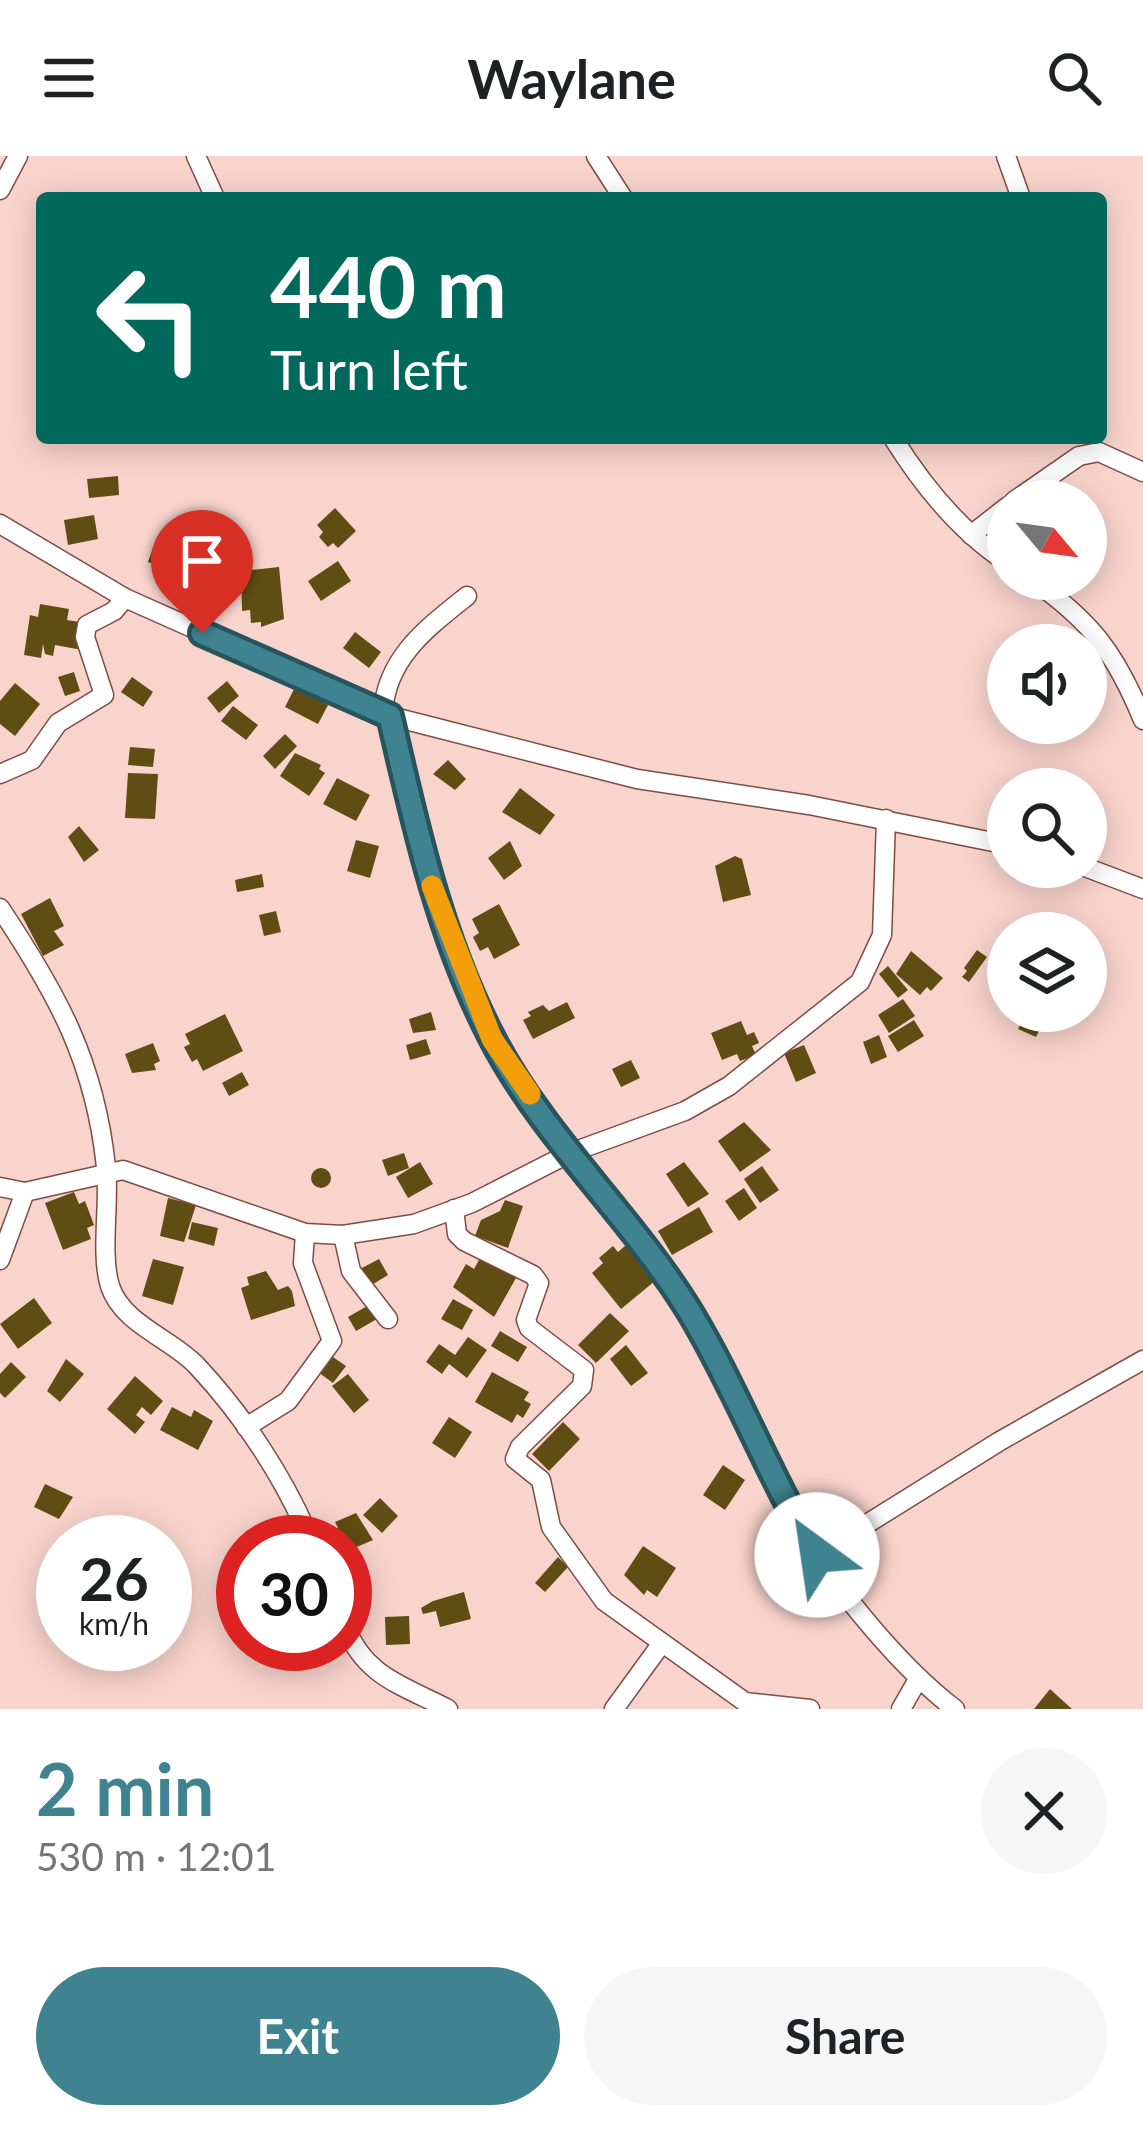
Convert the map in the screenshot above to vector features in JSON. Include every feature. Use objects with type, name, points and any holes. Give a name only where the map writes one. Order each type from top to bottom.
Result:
[{"type":"street","points":[[0,190],[18,156]]},
{"type":"street","points":[[196,156],[212,192]]},
{"type":"street","points":[[596,156],[619,192]]},
{"type":"street","points":[[1006,156],[1019,192]]},
{"type":"street","points":[[897,444],[915,473],[987,547]]},
{"type":"street","points":[[1044,480],[1079,456],[1099,452],[1143,472]]},
{"type":"street","points":[[971,535],[987,522]]},
{"type":"street","points":[[0,524],[125,598],[386,714],[637,779],[886,819],[987,841]]},
{"type":"street","points":[[467,596],[420,635],[391,670],[386,714],[425,868],[492,1039],[570,1153],[689,1311],[790,1512],[817,1555],[917,1681],[955,1709]]},
{"type":"street","points":[[0,774],[32,760],[58,723],[104,695],[86,637],[87,625],[114,611],[125,598]]},
{"type":"street","points":[[1058,600],[1096,630],[1124,674],[1143,720]]},
{"type":"street","points":[[0,1187],[25,1192],[106,1171],[147,1175],[305,1233],[344,1235],[413,1224],[454,1209],[570,1153],[685,1111],[729,1086],[860,982],[882,935],[886,819]]},
{"type":"street","points":[[1107,875],[1143,889]]},
{"type":"street","points":[[0,908],[46,976],[94,1084],[106,1171],[110,1286],[138,1322],[196,1365],[246,1427],[300,1515]]},
{"type":"street","points":[[0,1260],[25,1192]]},
{"type":"street","points":[[454,1209],[457,1234],[464,1241],[539,1282],[526,1320],[529,1328],[584,1370],[582,1386],[520,1447],[515,1459],[541,1480],[551,1527],[588,1584],[745,1702],[810,1709]]},
{"type":"street","points":[[246,1427],[287,1401],[332,1341],[303,1262],[305,1233]]},
{"type":"street","points":[[344,1235],[351,1271],[388,1318]]},
{"type":"street","points":[[817,1555],[1000,1441],[1143,1360]]},
{"type":"street","points":[[614,1709],[662,1642]]},
{"type":"street","points":[[372,1669],[448,1709]]},
{"type":"street","points":[[901,1709],[917,1681]]},
{"type":"building","points":[[118,476],[119,495],[89,498],[87,479]]},
{"type":"building","points":[[335,508],[356,531],[338,548],[333,543],[328,547],[317,525]]},
{"type":"building","points":[[94,515],[98,539],[68,545],[64,520]]},
{"type":"building","points":[[153,548],[176,556],[171,570],[148,562]]},
{"type":"building","points":[[338,561],[351,581],[321,601],[308,581]]},
{"type":"building","points":[[279,567],[284,619],[261,627],[261,622],[251,623],[250,610],[242,611],[241,571]]},
{"type":"building","points":[[40,604],[69,609],[67,620],[86,623],[82,650],[55,645],[53,656],[45,654],[43,644],[41,658],[24,655],[30,615],[38,617]]},
{"type":"building","points":[[355,632],[381,652],[369,668],[343,648]]},
{"type":"building","points":[[74,672],[80,691],[65,696],[58,677]]},
{"type":"building","points":[[132,677],[153,692],[143,707],[121,692]]},
{"type":"building","points":[[227,681],[239,696],[219,713],[207,698]]},
{"type":"building","points":[[15,683],[40,704],[15,736],[0,724],[0,701]]},
{"type":"building","points":[[295,687],[328,705],[318,724],[285,707]]},
{"type":"building","points":[[233,706],[258,725],[246,740],[221,721]]},
{"type":"building","points":[[285,734],[297,746],[275,769],[263,756]]},
{"type":"building","points":[[130,747],[155,749],[153,767],[128,765]]},
{"type":"building","points":[[295,753],[321,765],[325,773],[309,796],[280,776]]},
{"type":"building","points":[[448,760],[466,779],[455,790],[433,774]]},
{"type":"building","points":[[128,773],[158,774],[155,819],[125,818]]},
{"type":"building","points":[[337,778],[370,795],[356,821],[323,804]]},
{"type":"building","points":[[520,788],[555,815],[540,835],[502,812]]},
{"type":"building","points":[[79,826],[99,850],[84,862],[68,837]]},
{"type":"building","points":[[356,840],[379,846],[370,878],[347,871]]},
{"type":"building","points":[[510,841],[522,866],[504,880],[488,858]]},
{"type":"building","points":[[735,856],[742,859],[751,895],[723,902],[715,866]]},
{"type":"building","points":[[262,874],[264,887],[237,892],[235,880]]},
{"type":"building","points":[[50,898],[64,926],[54,931],[64,945],[43,956],[21,914]]},
{"type":"building","points":[[499,904],[520,945],[494,959],[488,947],[480,951],[472,919]]},
{"type":"building","points":[[276,911],[281,932],[264,936],[259,915]]},
{"type":"building","points":[[977,950],[987,957],[969,982],[962,977]]},
{"type":"building","points":[[911,951],[943,978],[920,995],[896,974]]},
{"type":"building","points":[[888,966],[908,990],[898,998],[879,974]]},
{"type":"building","points":[[903,999],[915,1016],[889,1033],[878,1015]]},
{"type":"building","points":[[567,1002],[575,1018],[533,1039],[523,1020],[531,1016],[528,1012],[543,1005],[549,1011]]},
{"type":"building","points":[[431,1012],[436,1030],[413,1033],[409,1019]]},
{"type":"building","points":[[225,1014],[243,1051],[203,1071],[184,1047],[190,1044],[185,1034]]},
{"type":"building","points":[[914,1020],[924,1036],[898,1052],[888,1036]]},
{"type":"building","points":[[741,1021],[747,1035],[754,1032],[759,1043],[752,1046],[756,1055],[740,1061],[737,1054],[722,1060],[711,1033]]},
{"type":"building","points":[[879,1035],[887,1057],[871,1064],[863,1042]]},
{"type":"building","points":[[426,1039],[431,1054],[410,1060],[406,1045]]},
{"type":"building","points":[[153,1043],[160,1061],[154,1064],[156,1070],[132,1073],[125,1054]]},
{"type":"building","points":[[804,1045],[816,1073],[796,1082],[784,1053]]},
{"type":"building","points":[[631,1060],[640,1078],[621,1087],[612,1069]]},
{"type":"building","points":[[242,1072],[249,1085],[229,1096],[222,1083]]},
{"type":"building","points":[[744,1122],[771,1150],[740,1172],[718,1141]]},
{"type":"building","points":[[404,1153],[409,1168],[388,1176],[382,1160]]},
{"type":"building","points":[[420,1162],[433,1184],[408,1198],[396,1177]]},
{"type":"building","points":[[684,1162],[709,1194],[688,1207],[666,1174]]},
{"type":"building","points":[[762,1166],[779,1190],[760,1203],[744,1179]]},
{"type":"building","points":[[321,1168],[331,1178],[321,1188],[311,1178]]},
{"type":"building","points":[[744,1188],[757,1208],[739,1221],[725,1201]]},
{"type":"building","points":[[74,1192],[79,1204],[85,1201],[94,1225],[87,1228],[91,1239],[63,1250],[45,1203]]},
{"type":"building","points":[[168,1198],[196,1205],[184,1242],[160,1236]]},
{"type":"building","points":[[505,1200],[523,1206],[508,1248],[475,1236],[481,1220],[500,1211]]},
{"type":"building","points":[[699,1207],[713,1232],[672,1255],[658,1231]]},
{"type":"building","points":[[192,1222],[218,1228],[214,1246],[188,1239]]},
{"type":"building","points":[[626,1245],[655,1281],[621,1309],[592,1273],[603,1263],[599,1258],[613,1246],[618,1252]]},
{"type":"building","points":[[480,1258],[516,1278],[494,1317],[453,1287],[466,1264],[474,1269]]},
{"type":"building","points":[[153,1259],[184,1267],[173,1305],[142,1296]]},
{"type":"building","points":[[379,1259],[388,1275],[370,1286],[360,1269]]},
{"type":"building","points":[[266,1271],[278,1290],[288,1286],[295,1306],[251,1320],[241,1288],[249,1285],[247,1277]]},
{"type":"building","points":[[34,1298],[52,1323],[18,1349],[0,1324]]},
{"type":"building","points":[[453,1299],[473,1310],[462,1330],[441,1319]]},
{"type":"building","points":[[369,1305],[377,1319],[356,1331],[348,1317]]},
{"type":"building","points":[[610,1313],[629,1331],[596,1363],[578,1345]]},
{"type":"building","points":[[500,1331],[527,1347],[518,1362],[491,1346]]},
{"type":"building","points":[[468,1337],[487,1350],[467,1378],[449,1364],[442,1374],[426,1362],[439,1344],[455,1355]]},
{"type":"building","points":[[626,1345],[648,1373],[631,1386],[610,1359]]},
{"type":"building","points":[[330,1355],[346,1366],[333,1383],[318,1372]]},
{"type":"building","points":[[66,1359],[84,1374],[60,1402],[47,1391]]},
{"type":"building","points":[[11,1362],[26,1377],[5,1398],[0,1393],[0,1374]]},
{"type":"building","points":[[492,1372],[529,1392],[524,1400],[531,1404],[523,1418],[517,1414],[512,1423],[475,1402]]},
{"type":"building","points":[[348,1374],[369,1400],[354,1413],[332,1386]]},
{"type":"building","points":[[135,1376],[163,1401],[151,1415],[142,1407],[136,1415],[145,1422],[135,1434],[107,1409]]},
{"type":"building","points":[[172,1407],[191,1417],[194,1410],[213,1421],[198,1450],[160,1430]]},
{"type":"building","points":[[449,1417],[472,1432],[455,1458],[432,1443]]},
{"type":"building","points":[[563,1422],[580,1439],[549,1471],[532,1454]]},
{"type":"building","points":[[723,1465],[745,1480],[725,1510],[703,1495]]},
{"type":"building","points":[[45,1484],[73,1497],[62,1515],[34,1507]]},
{"type":"building","points":[[380,1498],[398,1516],[382,1533],[372,1524],[372,1515],[363,1515]]},
{"type":"building","points":[[643,1546],[676,1568],[657,1597],[647,1590],[644,1595],[624,1575]]},
{"type":"building","points":[[558,1557],[568,1567],[545,1592],[535,1583]]},
{"type":"building","points":[[464,1592],[471,1619],[440,1627],[436,1611],[423,1614],[421,1608],[433,1601]]},
{"type":"building","points":[[409,1616],[410,1644],[386,1645],[385,1617]]},
{"type":"building","points":[[1050,1689],[1072,1709],[1034,1709]]},
{"type":"slow traffic","points":[[432,886],[492,1039],[530,1094]]},
{"type":"route","points":[[202,633],[390,716],[425,868],[492,1039],[570,1153],[689,1311],[790,1512],[817,1555]]}]
